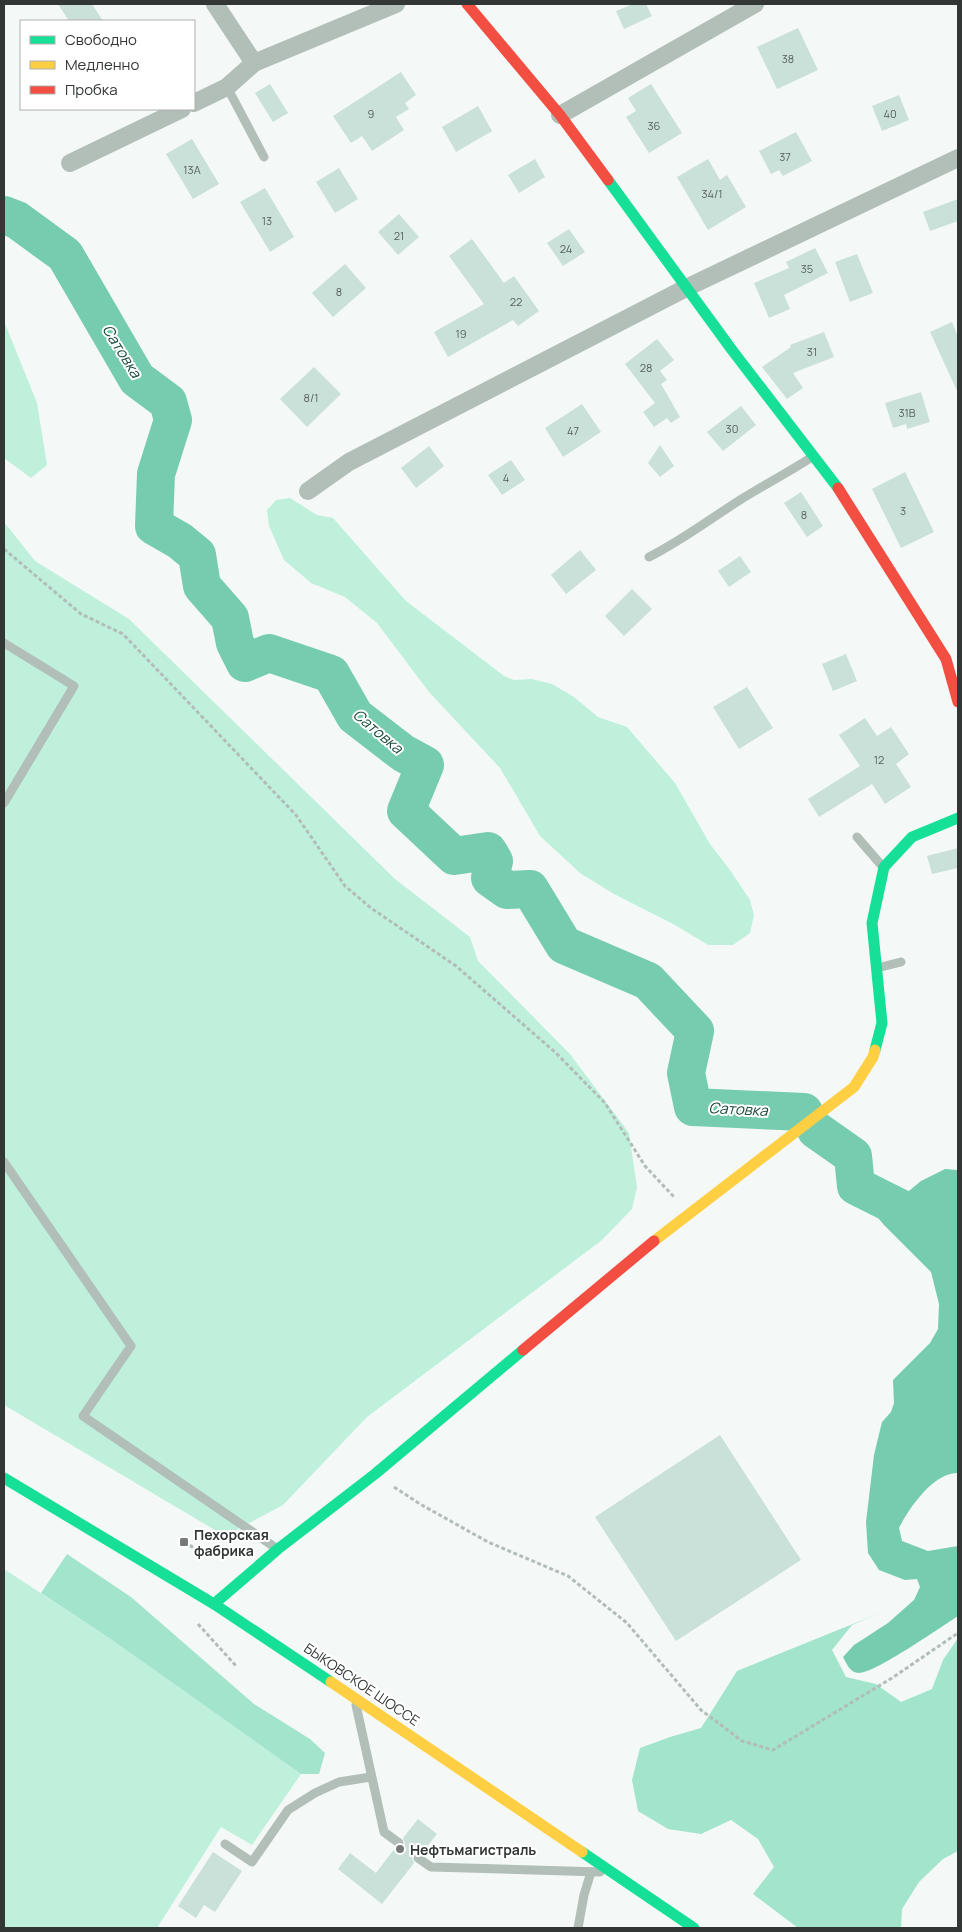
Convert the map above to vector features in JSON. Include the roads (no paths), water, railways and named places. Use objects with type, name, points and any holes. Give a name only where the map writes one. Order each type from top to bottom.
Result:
[{"type":"street","points":[[215,4],[254,63]]},
{"type":"street","points":[[195,103],[227,87],[254,63],[396,4]]},
{"type":"street","points":[[466,4],[560,115],[686,288],[845,497],[946,659],[958,702]]},
{"type":"street","points":[[560,115],[755,4]]},
{"type":"street","points":[[70,163],[180,110]]},
{"type":"street","points":[[308,491],[349,462],[686,288],[958,158]]},
{"type":"street","points":[[214,1604],[278,1549],[375,1474],[643,1249],[854,1087],[873,1057],[882,1023],[872,923],[884,867],[912,837],[958,818]]},
{"type":"street","name":"БЫКОВСКОЕ ШОССЕ","points":[[4,1478],[214,1604],[694,1928]]},
{"type":"lane","points":[[227,87],[264,157]]},
{"type":"lane","points":[[649,557],[668,547],[772,479],[796,468],[812,456]]},
{"type":"lane","points":[[4,643],[74,686],[4,803]]},
{"type":"lane","points":[[856,837],[884,867]]},
{"type":"lane","points":[[877,968],[901,962]]},
{"type":"lane","points":[[4,1162],[131,1346],[82,1416],[278,1549]]},
{"type":"lane","points":[[354,1697],[384,1832],[399,1843]]},
{"type":"lane","points":[[225,1844],[252,1862],[288,1810],[315,1793],[339,1782],[372,1776]]},
{"type":"lane","points":[[418,1858],[431,1867],[613,1872]]},
{"type":"lane","points":[[578,1928],[584,1895],[591,1872]]},
{"type":"waterway","name":"Сатовка","points":[[4,215],[17,220],[65,255],[137,379],[168,402],[173,420],[156,474],[154,526],[180,541],[197,555],[202,586],[230,618],[235,643],[245,663],[269,653],[331,674],[355,716],[403,753],[425,765],[406,811],[454,856],[488,851],[494,861],[490,878],[507,890],[530,889],[564,945],[648,981],[695,1031],[686,1073],[693,1107],[804,1112]]},
{"type":"waterway","name":"Сатовка","points":[[816,1130],[853,1156],[856,1186],[906,1211],[958,1259]]},
{"type":"place","name":"Пехорская фабрика","points":[[184,1542]]},
{"type":"place","name":"Нефтьмагистраль","points":[[400,1849]]}]
